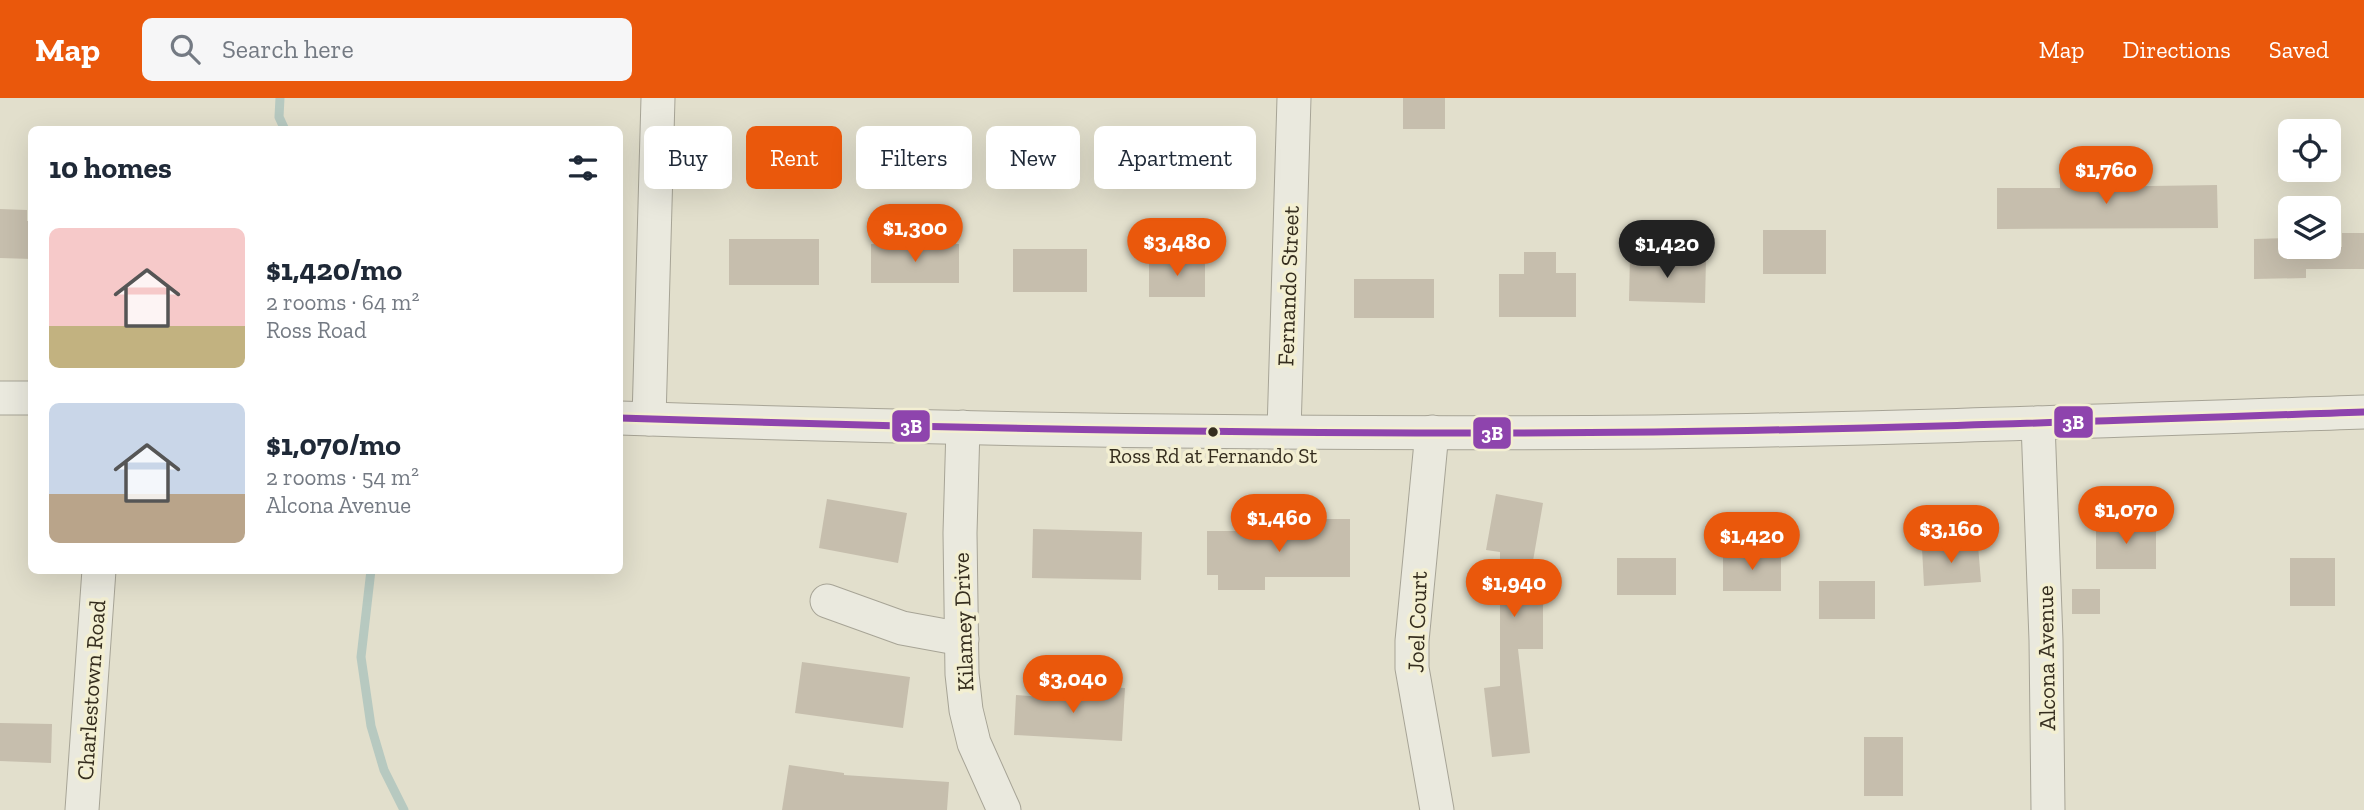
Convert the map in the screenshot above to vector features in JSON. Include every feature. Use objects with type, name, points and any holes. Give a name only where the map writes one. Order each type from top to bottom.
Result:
[{"type":"street","points":[[658,98],[634,418],[963,427],[1670,432],[2364,412]]},
{"type":"street","name":"Fernando Street","points":[[1284,431],[1294,98]]},
{"type":"street","points":[[0,398],[28,398]]},
{"type":"street","name":"Alcona Avenue","points":[[2038,423],[2046,640],[2048,810]]},
{"type":"street","name":"Kilamey Drive","points":[[963,427],[962,639],[965,710],[974,743],[1004,810]]},
{"type":"street","name":"Joel Court","points":[[1432,432],[1412,640],[1412,668],[1437,810]]},
{"type":"street","name":"Charlestown Road","points":[[82,810],[99,574]]},
{"type":"street","points":[[827,601],[902,628],[962,639]]},
{"type":"building","points":[[1403,98],[1445,98],[1445,129],[1403,129]]},
{"type":"building","points":[[2060,163],[2085,163],[2085,187],[2217,185],[2218,228],[1997,229],[1997,188],[2060,188]]},
{"type":"building","points":[[0,209],[27,210],[28,259],[0,258]]},
{"type":"building","points":[[1763,230],[1826,230],[1826,274],[1763,274]]},
{"type":"building","points":[[2342,233],[2364,233],[2364,269],[2306,269],[2306,278],[2254,279],[2254,239],[2278,238],[2278,259],[2341,259]]},
{"type":"building","points":[[729,239],[819,239],[819,285],[729,285]]},
{"type":"building","points":[[871,244],[959,244],[959,283],[871,283]]},
{"type":"building","points":[[1013,249],[1087,249],[1087,292],[1013,292]]},
{"type":"building","points":[[1524,252],[1556,252],[1556,273],[1576,273],[1576,317],[1499,317],[1499,274],[1524,274]]},
{"type":"building","points":[[1630,256],[1706,258],[1705,303],[1629,301]]},
{"type":"building","points":[[1149,258],[1205,258],[1205,297],[1149,297]]},
{"type":"building","points":[[1354,279],[1434,279],[1434,318],[1354,318]]},
{"type":"building","points":[[1496,494],[1543,503],[1529,584],[1543,584],[1543,649],[1518,649],[1530,753],[1492,757],[1484,688],[1500,686],[1500,552],[1486,550]]},
{"type":"building","points":[[827,499],[907,513],[898,563],[819,548]]},
{"type":"building","points":[[1302,519],[1350,519],[1350,577],[1265,577],[1265,590],[1218,590],[1218,575],[1207,575],[1207,531],[1302,531]]},
{"type":"building","points":[[2096,522],[2156,522],[2156,569],[2096,569]]},
{"type":"building","points":[[1033,529],[1142,532],[1141,580],[1032,578]]},
{"type":"building","points":[[1978,545],[1981,582],[1924,586],[1922,548]]},
{"type":"building","points":[[1723,553],[1781,553],[1781,591],[1723,591]]},
{"type":"building","points":[[1617,558],[1676,558],[1676,595],[1617,595]]},
{"type":"building","points":[[2290,558],[2335,558],[2335,606],[2290,606]]},
{"type":"building","points":[[1819,581],[1875,581],[1875,619],[1819,619]]},
{"type":"building","points":[[2072,589],[2100,589],[2100,614],[2072,614]]},
{"type":"building","points":[[802,662],[910,677],[903,728],[795,713]]},
{"type":"building","points":[[1072,685],[1125,688],[1122,741],[1014,735],[1016,695],[1071,699]]},
{"type":"building","points":[[0,723],[52,724],[51,763],[0,761]]},
{"type":"building","points":[[1864,737],[1903,737],[1903,796],[1864,796]]},
{"type":"building","points":[[789,765],[844,775],[949,782],[947,810],[782,810]]},
{"type":"waterway","points":[[280,98],[279,117],[283,126]]},
{"type":"waterway","points":[[371,574],[361,657],[371,726],[384,770],[404,810]]},
{"type":"transit line","name":"3B","points":[[623,418],[1137,431],[1525,433],[1832,429],[2364,412]]},
{"type":"place","name":"Ross Rd at Fernando St","points":[[1213,432]]}]
